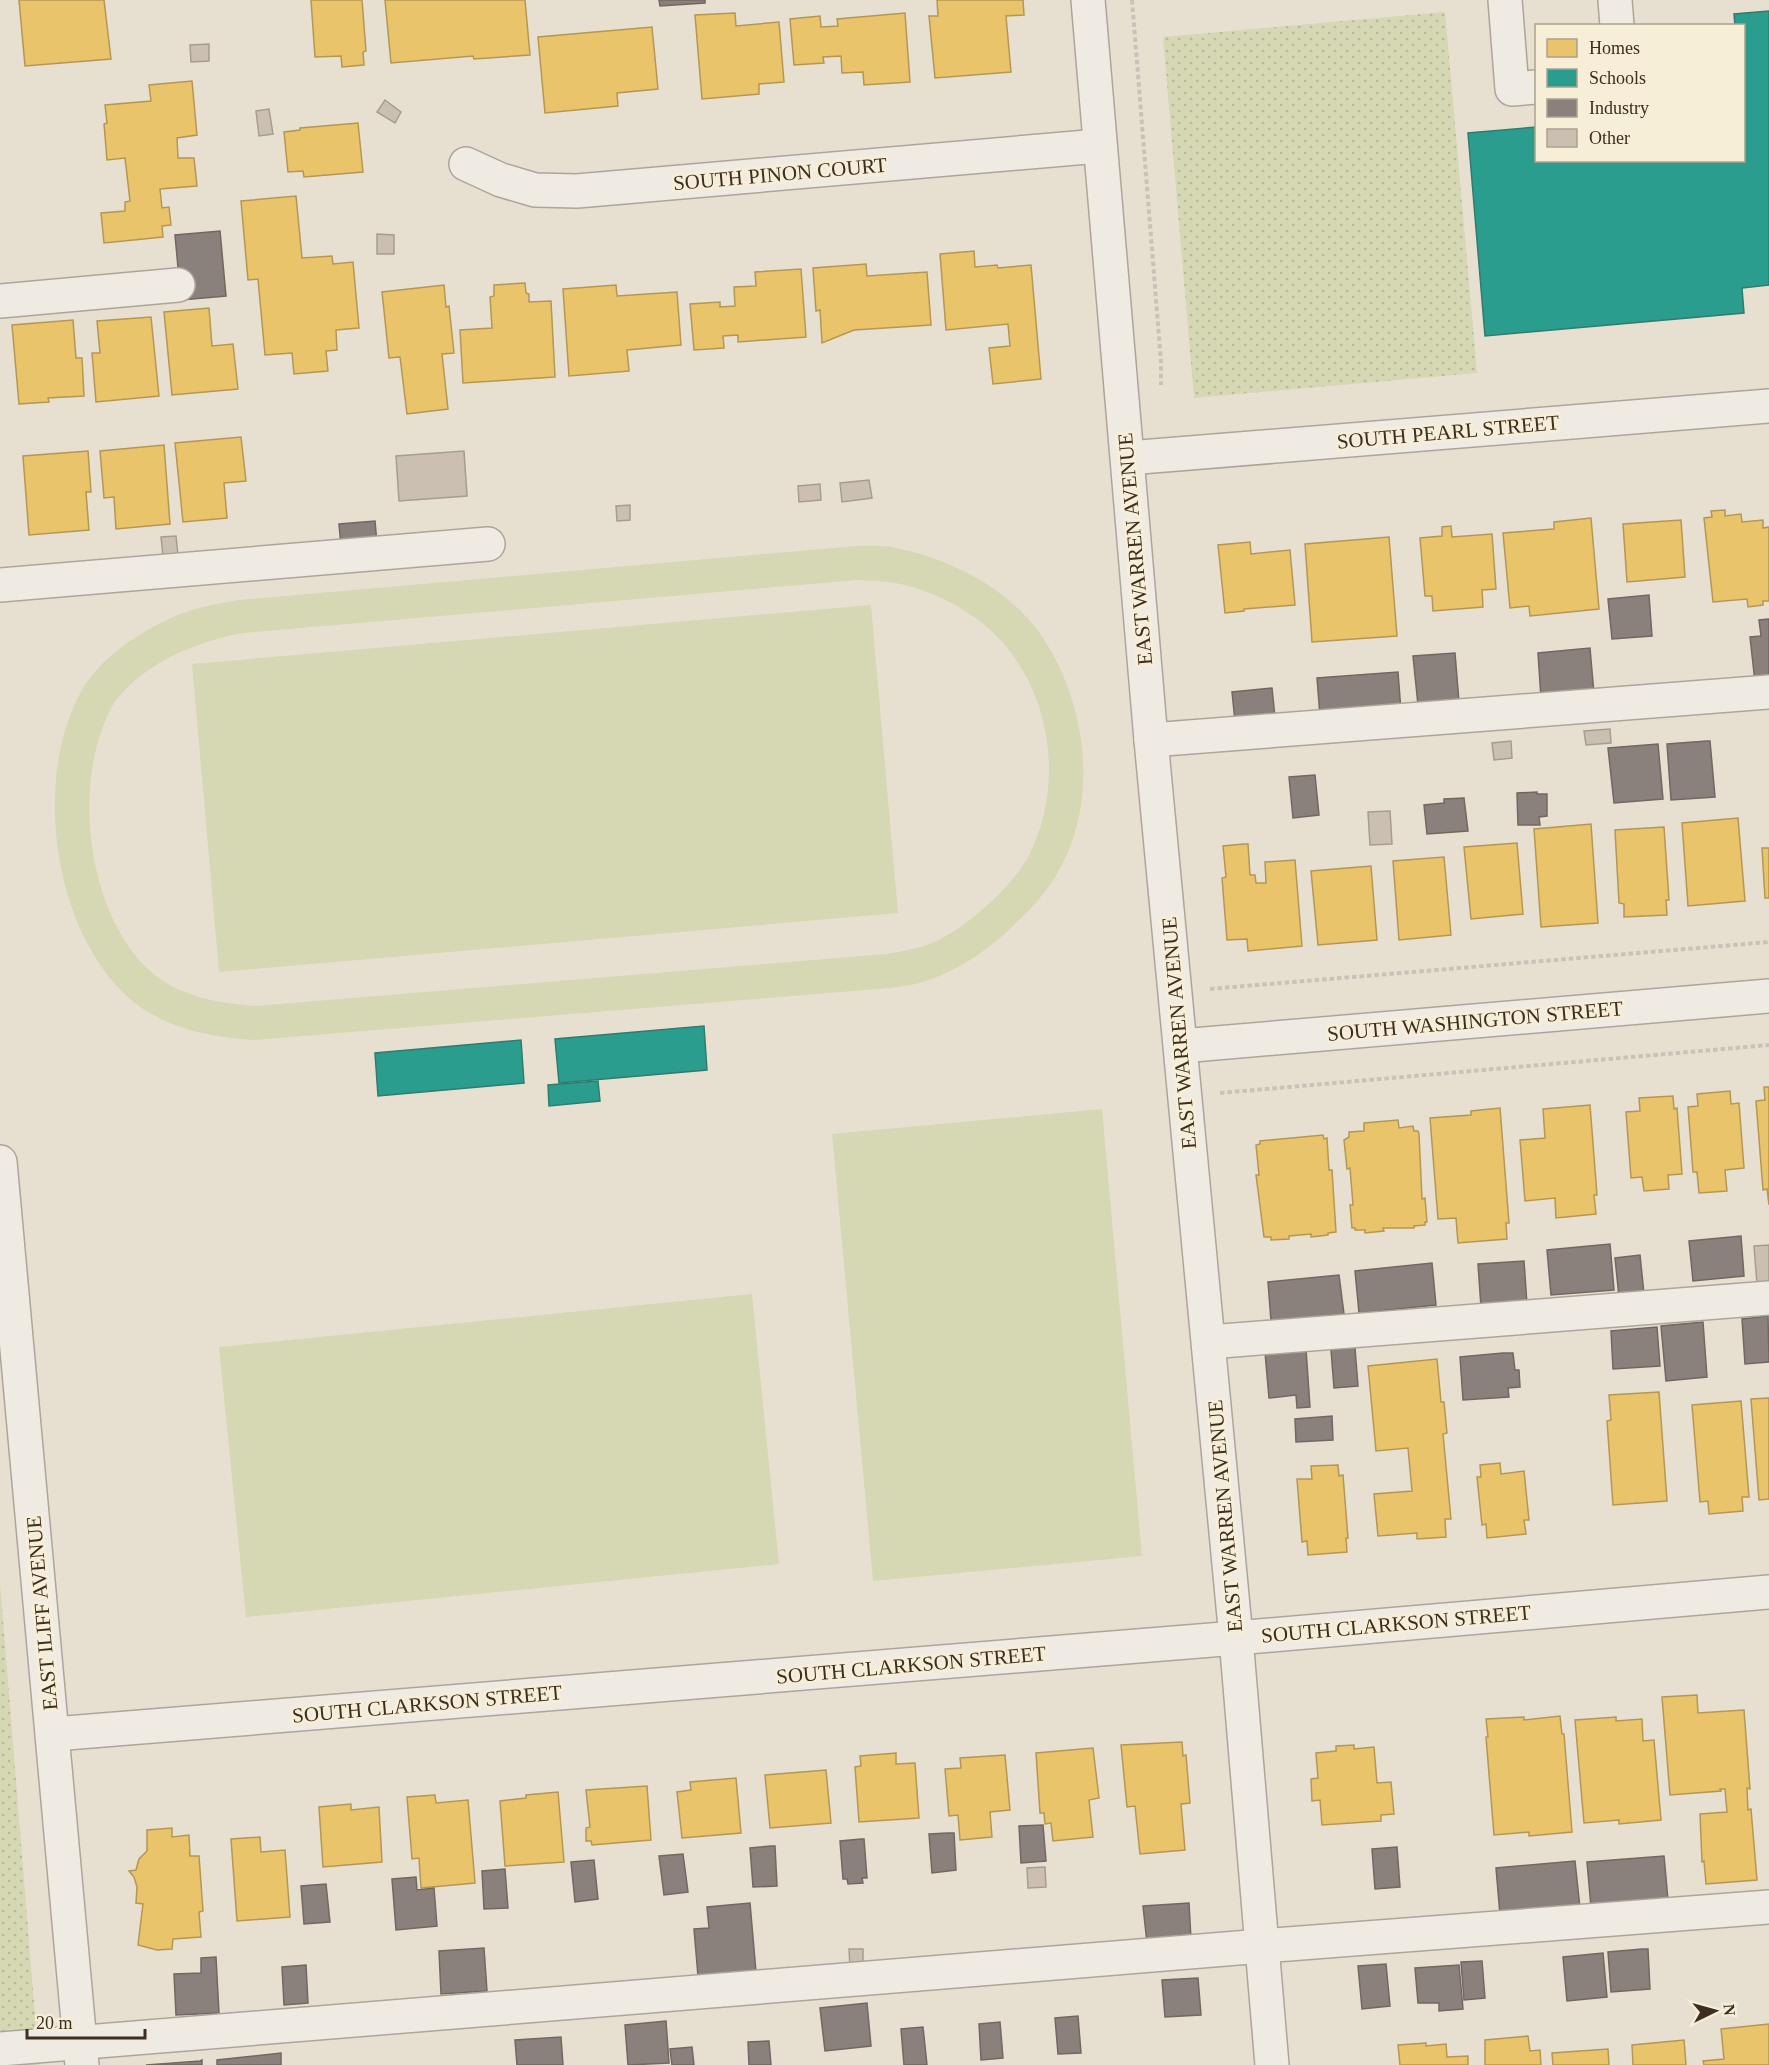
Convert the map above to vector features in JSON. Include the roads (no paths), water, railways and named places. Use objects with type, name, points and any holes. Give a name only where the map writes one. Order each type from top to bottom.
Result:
[{"type":"street","name":"EAST WARREN AVENUE","points":[[1088,0],[1151,740],[1209,1342],[1272,2065]]},
{"type":"street","points":[[1505,0],[1512,89],[1535,87]]},
{"type":"street","points":[[1615,0],[1617,24]]},
{"type":"street","name":"SOUTH PINON COURT","points":[[466,164],[501,180],[535,190],[577,192],[1099,146]]},
{"type":"street","points":[[0,301],[178,285]]},
{"type":"street","name":"SOUTH PEARL STREET","points":[[1128,458],[1769,406]]},
{"type":"street","points":[[0,585],[488,544]]},
{"type":"street","points":[[1151,740],[1769,692]]},
{"type":"street","name":"SOUTH WASHINGTON STREET","points":[[1181,1046],[1769,996]]},
{"type":"street","name":"EAST ILIFF AVENUE","points":[[0,1162],[82,2054]]},
{"type":"street","points":[[1209,1342],[1769,1298]]},
{"type":"street","name":"SOUTH CLARKSON STREET","points":[[54,1734],[1236,1638],[1769,1592]]},
{"type":"street","points":[[0,2049],[82,2054],[1262,1946],[1769,1907]]}]
